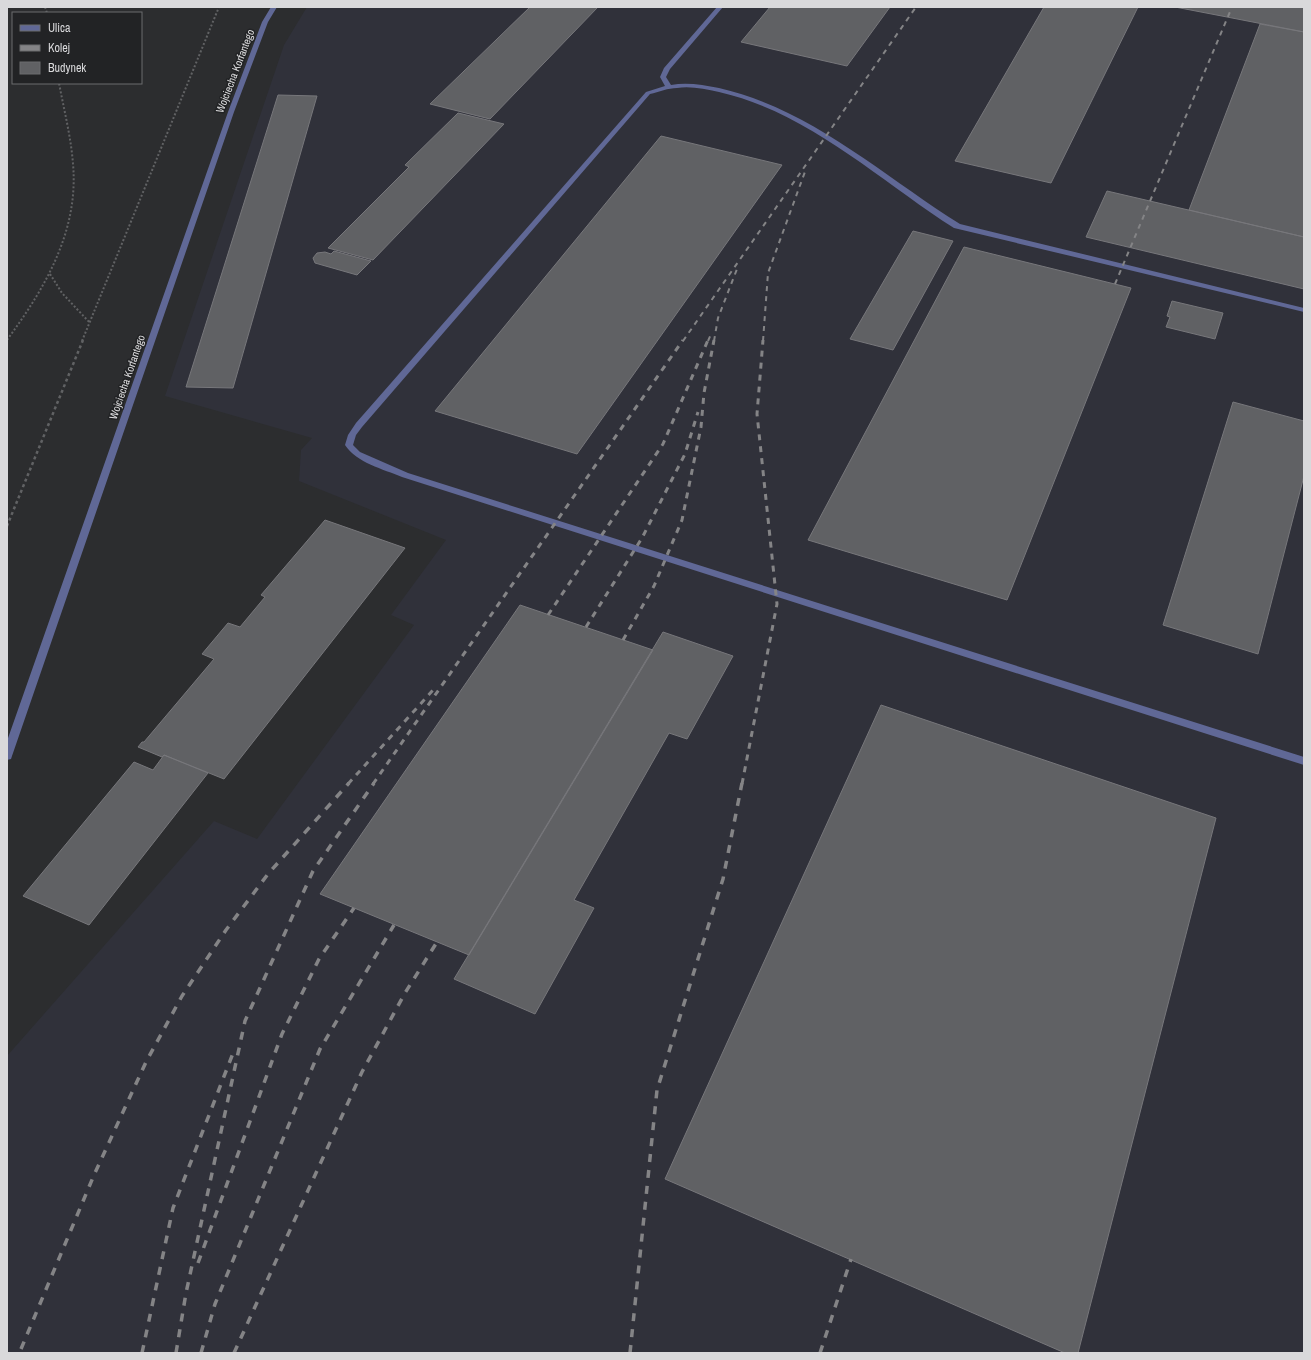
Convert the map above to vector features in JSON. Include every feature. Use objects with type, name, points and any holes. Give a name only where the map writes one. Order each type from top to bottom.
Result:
[{"type":"street","name":"Wojciecha Korfantego","points":[[7,756],[231,112],[265,22],[274,7]]},
{"type":"street","points":[[669,87],[663,77],[667,68],[720,7]]},
{"type":"street","points":[[1304,310],[956,226],[826,136],[774,109],[746,97],[718,89],[691,86],[669,87],[648,93],[359,424],[352,435],[349,445],[357,454],[405,475],[666,558],[792,596],[1304,761]]},
{"type":"path","points":[[7,526],[219,7]]},
{"type":"path","points":[[7,340],[28,312],[50,274],[63,245],[73,205],[74,183],[71,150],[59,84]]},
{"type":"path","points":[[50,274],[62,293],[90,323]]},
{"type":"shaded area","points":[[307,7],[1304,7],[1304,1353],[7,1353],[7,1056],[214,821],[257,839],[414,625],[391,615],[446,540],[299,481],[301,450],[312,438],[165,396],[284,45]]},
{"type":"building","points":[[530,7],[598,7],[490,119],[430,104]]},
{"type":"building","points":[[770,7],[890,7],[847,66],[741,42]]},
{"type":"building","points":[[1044,7],[1138,7],[1051,183],[955,161]]},
{"type":"building","points":[[1175,7],[1304,7],[1304,32],[1227,17]]},
{"type":"building","points":[[1260,24],[1304,32],[1304,237],[1189,210]]},
{"type":"building","points":[[278,95],[317,96],[233,388],[186,387]]},
{"type":"building","points":[[458,113],[504,124],[373,260],[328,248],[409,167],[405,165]]},
{"type":"building","points":[[661,136],[782,165],[577,454],[435,411]]},
{"type":"building","points":[[1107,191],[1304,237],[1304,289],[1086,237]]},
{"type":"building","points":[[913,231],[953,241],[893,350],[850,339]]},
{"type":"building","points":[[964,247],[1131,288],[1007,600],[808,540]]},
{"type":"building","points":[[334,251],[371,261],[357,275],[315,263],[313,258],[317,253],[325,252],[331,254]]},
{"type":"building","points":[[1172,301],[1223,313],[1215,339],[1166,327],[1170,317],[1167,316]]},
{"type":"building","points":[[1233,402],[1304,421],[1304,476],[1258,654],[1163,625]]},
{"type":"building","points":[[325,520],[405,548],[224,779],[164,755],[162,757],[138,747],[142,742],[144,742],[214,659],[202,654],[228,623],[240,627],[265,597],[261,595]]},
{"type":"building","points":[[520,605],[653,650],[469,955],[320,894]]},
{"type":"building","points":[[663,632],[733,656],[687,739],[669,733],[574,900],[594,908],[535,1014],[454,979]]},
{"type":"building","points":[[881,705],[1216,818],[1078,1353],[1065,1353],[665,1179]]},
{"type":"building","points":[[164,755],[208,773],[89,925],[23,896],[134,762],[153,770]]},
{"type":"railway","points":[[683,341],[916,7]]},
{"type":"railway","points":[[1115,284],[1232,7]]},
{"type":"railway","points":[[763,341],[768,273],[806,169]]},
{"type":"railway","points":[[714,341],[718,318],[737,269]]},
{"type":"railway","points":[[708,341],[712,332]]},
{"type":"railway","points":[[373,784],[683,340]]},
{"type":"railway","points":[[548,615],[663,444],[708,340]]},
{"type":"railway","points":[[623,640],[654,586],[682,520],[701,427],[704,393],[714,340]]},
{"type":"railway","points":[[742,784],[777,604],[757,414],[763,340]]},
{"type":"railway","points":[[586,627],[642,538],[685,454],[698,412]]},
{"type":"railway","points":[[348,784],[434,689]]},
{"type":"railway","points":[[21,1349],[94,1175],[146,1062],[182,996],[226,930],[268,874],[349,783]]},
{"type":"railway","points":[[176,1353],[186,1293],[245,1021],[313,871],[374,783]]},
{"type":"railway","points":[[630,1353],[657,1090],[723,879],[742,783]]},
{"type":"railway","points":[[198,1263],[282,1034],[319,959],[354,908]]},
{"type":"railway","points":[[201,1353],[215,1304],[320,1049],[394,925]]},
{"type":"railway","points":[[234,1353],[362,1072],[405,993],[437,942]]},
{"type":"railway","points":[[142,1353],[173,1208],[235,1048]]},
{"type":"railway","points":[[820,1353],[851,1259]]}]
